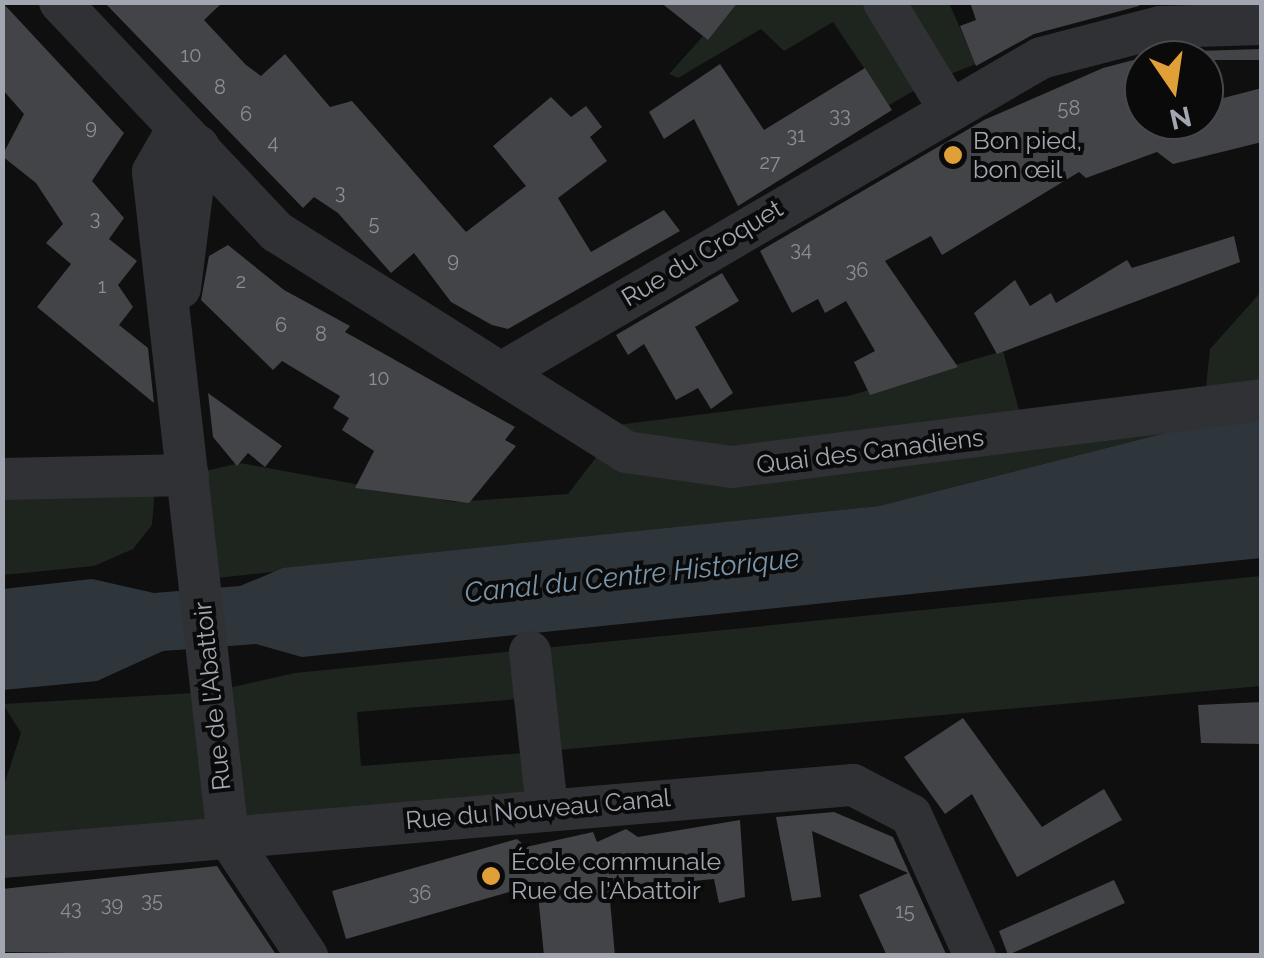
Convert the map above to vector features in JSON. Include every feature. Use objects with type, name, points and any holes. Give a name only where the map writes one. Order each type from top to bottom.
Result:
[{"type":"street","points":[[60,2],[277,232],[501,372]]},
{"type":"street","points":[[884,2],[948,107]]},
{"type":"street","name":"Rue du Croquet","points":[[501,372],[948,107],[1100,39],[1262,24]]},
{"type":"street","points":[[126,72],[152,172],[174,338]]},
{"type":"street","points":[[152,172],[170,142],[198,146]]},
{"type":"street","points":[[174,338],[198,146]]},
{"type":"street","points":[[186,248],[224,221],[277,232]]},
{"type":"street","name":"Rue de l'Abattoir","points":[[174,338],[228,836]]},
{"type":"street","name":"Quai des Canadiens","points":[[501,372],[626,452],[732,467],[1262,400]]},
{"type":"street","points":[[2,479],[188,475]]},
{"type":"street","points":[[530,652],[547,809]]},
{"type":"street","name":"Rue du Nouveau Canal","points":[[2,857],[824,783],[879,793],[912,815],[975,956]]},
{"type":"street","points":[[228,836],[308,956]]},
{"type":"shaded area","points":[[733,3],[863,3],[917,89],[889,105],[833,22],[784,51],[761,29],[678,78],[669,74]]},
{"type":"shaded area","points":[[897,3],[949,3],[976,64],[943,77]]},
{"type":"shaded area","points":[[1261,292],[1261,400],[1193,426],[879,506],[199,580],[188,475],[240,463],[454,502],[568,494],[607,443],[585,429],[848,396],[1003,351],[1025,433],[1204,405],[1210,349]]},
{"type":"shaded area","points":[[156,476],[152,525],[133,549],[94,566],[3,575],[2,479]]},
{"type":"shaded area","points":[[1261,576],[1261,686],[525,753],[547,809],[3,857],[3,788],[21,733],[3,704],[211,692],[295,673]],"holes":[[[518,699],[523,753],[361,766],[357,712]]]},
{"type":"water","name":"Canal du Centre Historique","points":[[1261,419],[1261,558],[302,657],[256,644],[163,651],[97,681],[3,690],[3,589],[92,579],[154,593],[240,586],[283,568],[879,506],[1193,426]]},
{"type":"building","points":[[2,2],[124,133],[92,181],[124,218],[109,239],[137,261],[118,285],[133,307],[119,325],[148,348],[154,403],[37,307],[71,264],[46,243],[63,224],[36,183],[2,156],[24,114],[2,89]]},
{"type":"building","points":[[104,2],[223,2],[204,20],[246,65],[261,76],[285,54],[330,107],[352,101],[466,232],[526,186],[493,146],[551,97],[571,117],[586,106],[602,127],[590,137],[607,161],[558,198],[591,252],[664,210],[680,231],[508,329],[492,325],[451,302],[414,253],[391,273],[338,213],[314,197],[303,208]]},
{"type":"building","points":[[660,2],[738,2],[708,40]]},
{"type":"building","points":[[970,2],[1139,2],[1139,6],[1034,34],[976,66],[960,26],[976,20]]},
{"type":"building","points":[[1262,49],[1262,60],[1224,60],[1224,50]]},
{"type":"building","points":[[1124,62],[1124,140],[1224,140],[1224,98],[1262,88],[1262,142],[1173,164],[1157,152],[1086,178],[1079,172],[942,255],[931,236],[885,261],[958,367],[870,395],[854,362],[875,351],[846,301],[825,313],[818,299],[792,313],[760,251],[984,120]]},
{"type":"building","points":[[720,64],[764,130],[865,68],[892,110],[738,206],[694,119],[664,139],[649,112]]},
{"type":"building","points":[[1234,236],[1240,262],[997,354],[974,313],[1015,280],[1030,306],[1051,293],[1056,303],[1127,260],[1132,268]]},
{"type":"building","points":[[228,245],[284,290],[350,326],[345,332],[515,427],[505,440],[516,446],[469,503],[355,488],[374,451],[342,430],[349,418],[333,408],[340,396],[282,361],[273,370],[201,300],[209,256]]},
{"type":"building","points":[[722,273],[739,301],[695,327],[733,393],[711,409],[698,388],[676,400],[644,344],[628,355],[616,335]]},
{"type":"building","points":[[208,393],[282,446],[265,467],[248,453],[237,466],[213,437]]},
{"type":"building","points":[[1262,702],[1262,744],[1201,743],[1198,705]]},
{"type":"building","points":[[963,718],[1042,827],[1104,789],[1122,820],[1017,877],[972,794],[945,814],[904,757]]},
{"type":"building","points":[[834,812],[893,837],[947,956],[887,956],[859,895],[908,873],[812,831],[821,897],[792,901],[776,817]]},
{"type":"building","points":[[740,820],[745,897],[719,903],[714,879],[609,889],[615,956],[544,956],[537,884],[346,939],[332,891],[517,839],[526,847],[593,832],[597,842],[626,829],[638,837]]},
{"type":"building","points":[[217,866],[277,956],[2,952],[2,889]]},
{"type":"building","points":[[1114,880],[1125,903],[1008,955],[999,931]]},
{"type":"place","name":"Bon pied, bon œil","points":[[953,155]]},
{"type":"place","name":"École communale Rue de l'Abattoir","points":[[491,876]]}]
